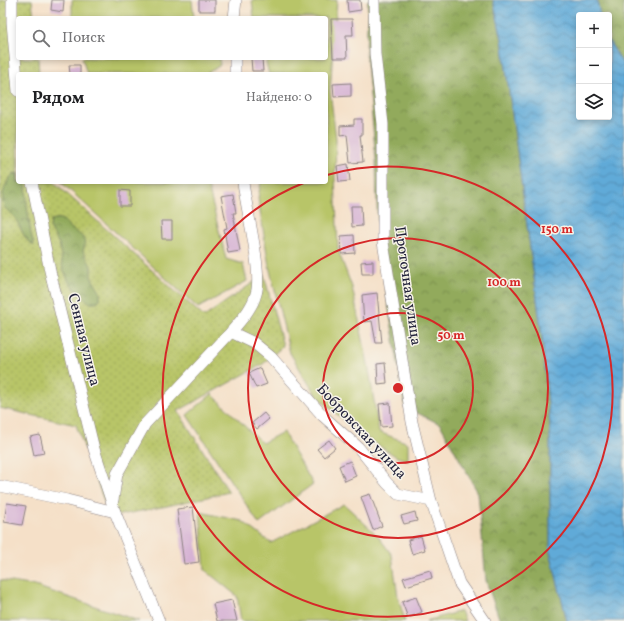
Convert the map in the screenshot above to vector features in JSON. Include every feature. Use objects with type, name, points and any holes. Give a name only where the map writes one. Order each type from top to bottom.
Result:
[{"type":"street","points":[[12,0],[17,72]]},
{"type":"street","points":[[234,16],[236,0]]},
{"type":"street","name":"Проточная улица","points":[[374,0],[375,54],[383,124],[383,242],[412,422],[431,501]]},
{"type":"street","points":[[235,60],[235,72]]},
{"type":"street","name":"Сенная улица","points":[[32,184],[50,271],[94,448],[114,507],[159,621]]},
{"type":"street","points":[[0,486],[67,500],[114,507],[117,474],[145,424],[244,317],[257,294],[257,270],[243,184]]},
{"type":"street","name":"Бобровская улица","points":[[231,332],[254,343],[280,366],[323,416],[358,447],[386,483],[398,494],[431,501]]},
{"type":"street","points":[[431,501],[459,583],[484,621]]},
{"type":"green space","points":[[0,0],[32,0],[34,16],[16,16],[16,60],[38,60],[39,72],[16,72],[16,184],[56,184],[204,317],[264,275],[283,346],[263,364],[178,411],[229,492],[167,506],[110,517],[76,425],[0,408]]},
{"type":"green space","points":[[72,0],[192,0],[194,16],[72,16]]},
{"type":"green space","points":[[252,0],[337,0],[330,91],[336,139],[335,177],[338,250],[352,287],[368,364],[379,432],[408,443],[408,460],[397,457],[359,433],[317,397],[290,353],[269,266],[258,198],[261,184],[328,184],[328,72],[268,72],[266,63],[267,60],[328,60],[328,16],[254,16]]},
{"type":"green space","points":[[368,0],[493,0],[502,39],[542,337],[550,424],[550,551],[567,621],[500,621],[486,581],[478,493],[440,424],[405,407],[378,242],[376,160],[366,52]]},
{"type":"green space","points":[[597,0],[624,0],[624,66],[612,46],[612,12],[599,12]]},
{"type":"green space","points":[[83,60],[219,60],[220,65],[209,72],[86,72]]},
{"type":"green space","points":[[14,173],[16,174],[16,184],[26,184],[27,206],[34,246],[25,237],[14,217],[4,207],[3,193],[8,180]]},
{"type":"green space","points":[[63,184],[207,184],[226,259],[243,264],[247,281],[198,308]]},
{"type":"green space","points":[[55,219],[63,220],[83,238],[83,251],[91,266],[91,277],[100,292],[100,298],[97,303],[90,303],[70,284],[63,269],[59,244],[50,228],[51,221]]},
{"type":"green space","points":[[212,394],[262,443],[283,432],[313,484],[259,524],[187,415]]},
{"type":"green space","points":[[344,504],[378,536],[392,555],[398,597],[405,621],[241,621],[237,596],[205,570],[200,512],[242,521],[271,543]]},
{"type":"green space","points":[[0,580],[35,586],[139,621],[0,621]]},
{"type":"green space","points":[[461,611],[465,621],[426,621]]},
{"type":"water","points":[[493,0],[597,0],[599,12],[576,12],[576,120],[612,120],[612,46],[624,66],[624,621],[567,621],[550,551],[550,424],[542,337],[502,39]]},
{"type":"building","points":[[52,0],[64,0],[63,12],[51,10]]},
{"type":"building","points":[[199,0],[215,0],[215,11],[199,11]]},
{"type":"building","points":[[347,0],[360,0],[361,10],[348,12]]},
{"type":"building","points":[[331,19],[352,19],[353,35],[346,35],[347,58],[333,58]]},
{"type":"building","points":[[251,60],[262,60],[263,71],[252,71]]},
{"type":"building","points":[[69,65],[80,65],[80,72],[70,72]]},
{"type":"building","points":[[351,83],[351,96],[334,97],[333,84]]},
{"type":"building","points":[[354,119],[362,119],[362,135],[360,135],[363,162],[350,163],[347,135],[340,136],[340,126],[354,125]]},
{"type":"building","points":[[348,164],[350,181],[339,182],[337,166]]},
{"type":"building","points":[[120,190],[130,191],[130,206],[120,206]]},
{"type":"building","points":[[233,194],[236,213],[233,213],[240,251],[228,253],[224,229],[227,228],[221,196]]},
{"type":"building","points":[[351,206],[361,206],[362,226],[352,227]]},
{"type":"building","points":[[161,221],[172,221],[172,239],[162,239]]},
{"type":"building","points":[[354,235],[355,253],[342,254],[341,236]]},
{"type":"building","points":[[373,261],[373,274],[362,274],[361,262]]},
{"type":"building","points":[[377,293],[382,343],[376,343],[372,321],[364,322],[362,295]]},
{"type":"building","points":[[385,363],[387,383],[378,384],[377,364]]},
{"type":"building","points":[[260,368],[267,384],[256,388],[249,373]]},
{"type":"building","points":[[390,403],[392,426],[381,427],[379,404]]},
{"type":"building","points":[[264,413],[269,419],[257,429],[252,423]]},
{"type":"building","points":[[40,435],[44,453],[34,455],[30,437]]},
{"type":"building","points":[[329,440],[335,448],[324,457],[317,449]]},
{"type":"building","points":[[350,461],[356,476],[345,481],[339,466]]},
{"type":"building","points":[[370,494],[382,526],[373,530],[361,497]]},
{"type":"building","points":[[7,503],[26,506],[22,525],[4,522]]},
{"type":"building","points":[[193,507],[199,562],[184,564],[177,509]]},
{"type":"building","points":[[415,512],[417,521],[404,524],[401,516]]},
{"type":"building","points":[[421,536],[425,550],[412,554],[408,540]]},
{"type":"building","points":[[430,570],[432,578],[406,586],[403,578]]},
{"type":"building","points":[[416,597],[422,612],[408,618],[402,602]]},
{"type":"building","points":[[232,600],[237,621],[217,621],[213,604]]}]
